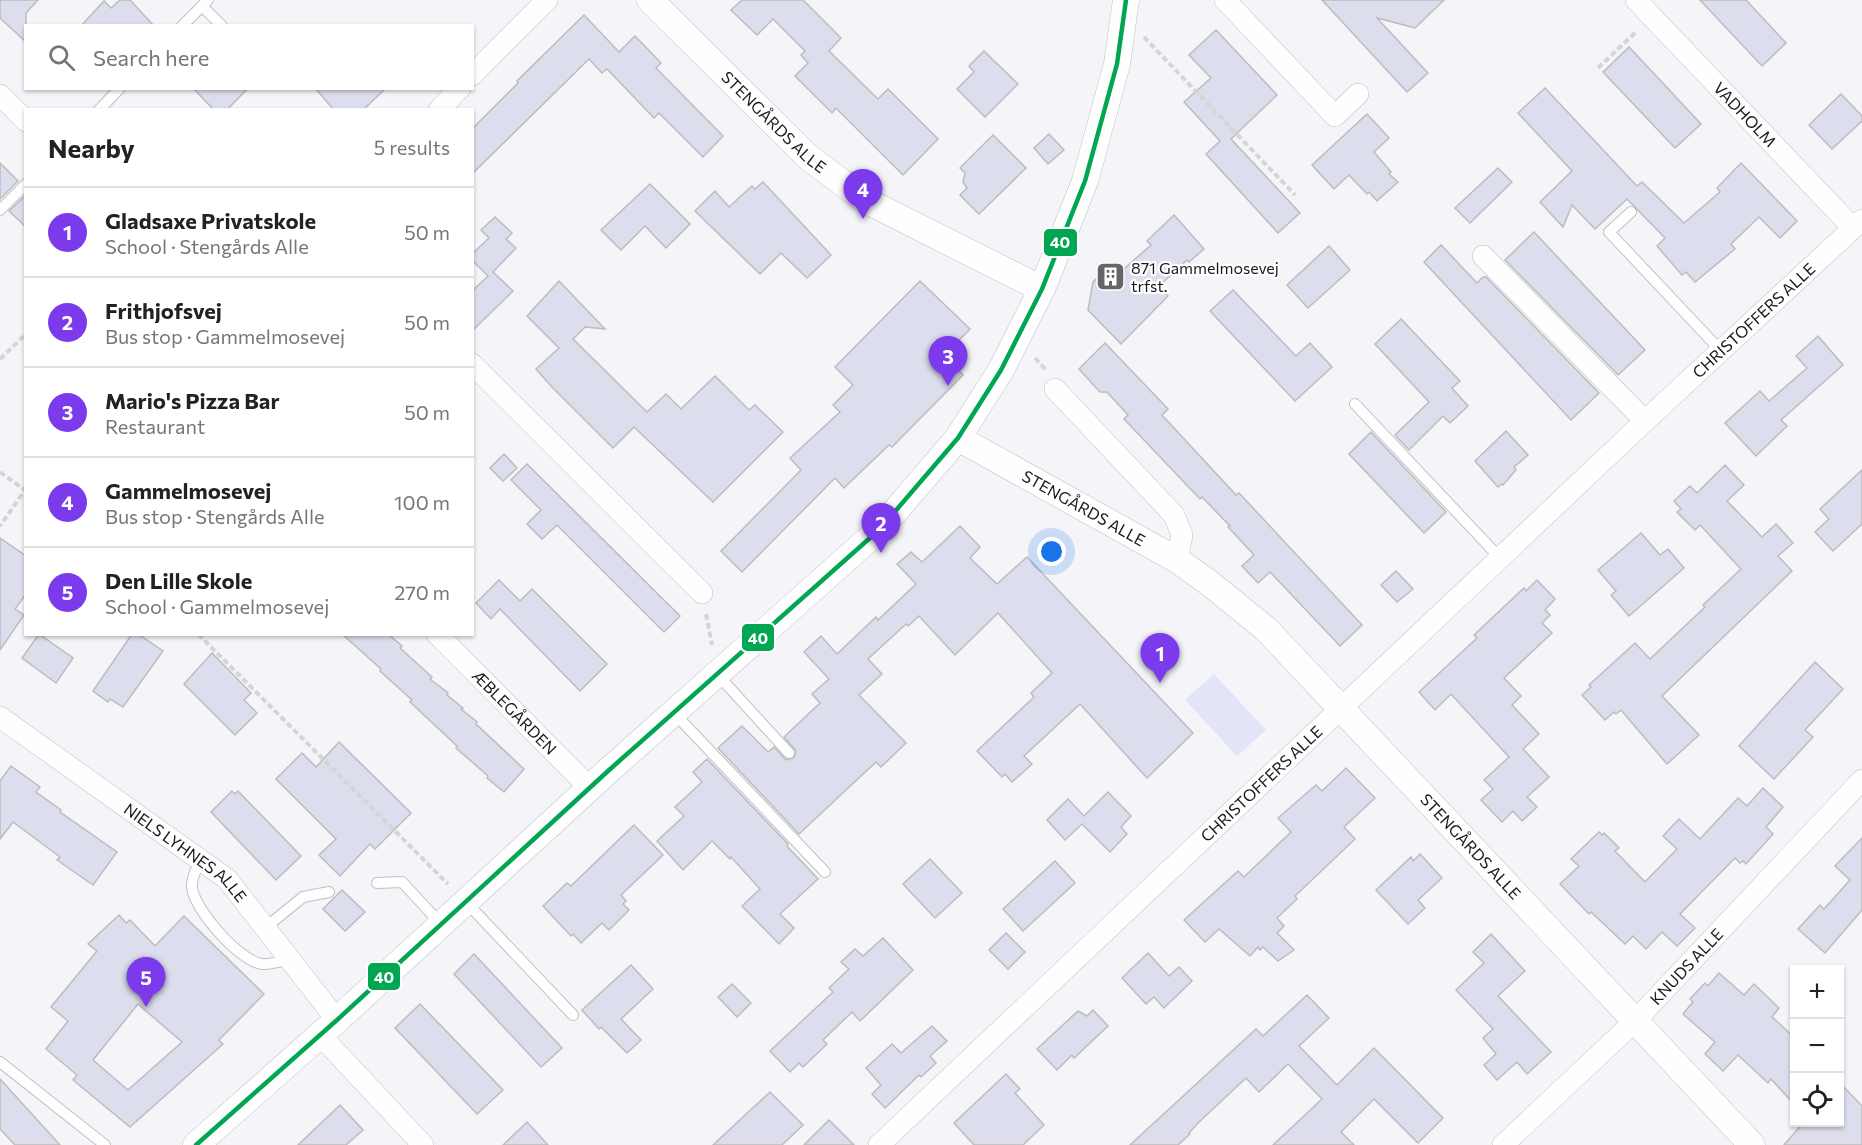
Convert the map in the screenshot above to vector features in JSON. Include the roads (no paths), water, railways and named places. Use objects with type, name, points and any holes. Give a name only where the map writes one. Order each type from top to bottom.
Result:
[{"type":"street","points":[[474,73],[547,0]]},
{"type":"street","name":"STENGÅRDS ALLE","points":[[650,0],[808,158],[867,201],[1042,289]]},
{"type":"street","points":[[1225,0],[1335,116],[1358,94]]},
{"type":"street","name":"VADHOLM","points":[[1636,0],[1858,224]]},
{"type":"street","points":[[196,1145],[329,1028],[590,788],[880,529],[958,438],[1002,370],[1017,340],[1042,289],[1085,181],[1117,64],[1125,12]]},
{"type":"street","points":[[441,108],[458,90]]},
{"type":"street","points":[[0,95],[24,119]]},
{"type":"street","name":"CHRISTOFFERS ALLE","points":[[879,1145],[1644,421],[1858,224]]},
{"type":"street","points":[[1483,256],[1644,421]]},
{"type":"street","points":[[474,366],[702,593]]},
{"type":"street","points":[[1055,389],[1174,515],[1182,535],[1177,560]]},
{"type":"street","name":"STENGÅRDS ALLE","points":[[958,438],[1177,560],[1266,629],[1752,1145]]},
{"type":"street","name":"ÆBLEGÅRDEN","points":[[439,636],[590,788]]},
{"type":"street","name":"NIELS LYHNES ALLE","points":[[0,717],[227,879],[289,959],[329,1028],[423,1145]]},
{"type":"street","name":"KNUDS ALLE","points":[[1503,1145],[1635,1021],[1862,780]]},
{"type":"lane","points":[[184,24],[205,3],[221,24]]},
{"type":"lane","points":[[101,108],[118,90]]},
{"type":"lane","points":[[0,210],[24,186]]},
{"type":"lane","points":[[1631,212],[1610,232],[1721,351]]},
{"type":"lane","points":[[1355,404],[1500,558]]},
{"type":"lane","points":[[717,674],[789,753]]},
{"type":"lane","points":[[674,713],[825,872]]},
{"type":"lane","points":[[200,860],[191,883],[193,895],[201,912],[228,942],[258,964],[264,965],[289,959]]},
{"type":"lane","points":[[377,883],[402,882],[441,924]]},
{"type":"lane","points":[[265,928],[303,897],[330,892]]},
{"type":"lane","points":[[466,902],[573,1015]]},
{"type":"lane","points":[[0,1062],[105,1145]]},
{"type":"place","name":"Gammelmosevej","points":[[863,219]]},
{"type":"place","name":"871 Gammelmosevej trfst.","points":[[1110,277]]},
{"type":"place","name":"Mario's Pizza Bar","points":[[948,386]]},
{"type":"place","name":"Frithjofsvej","points":[[881,553]]},
{"type":"place","name":"Gladsaxe Privatskole","points":[[1160,683]]},
{"type":"place","name":"Den Lille Skole","points":[[146,1007]]}]
